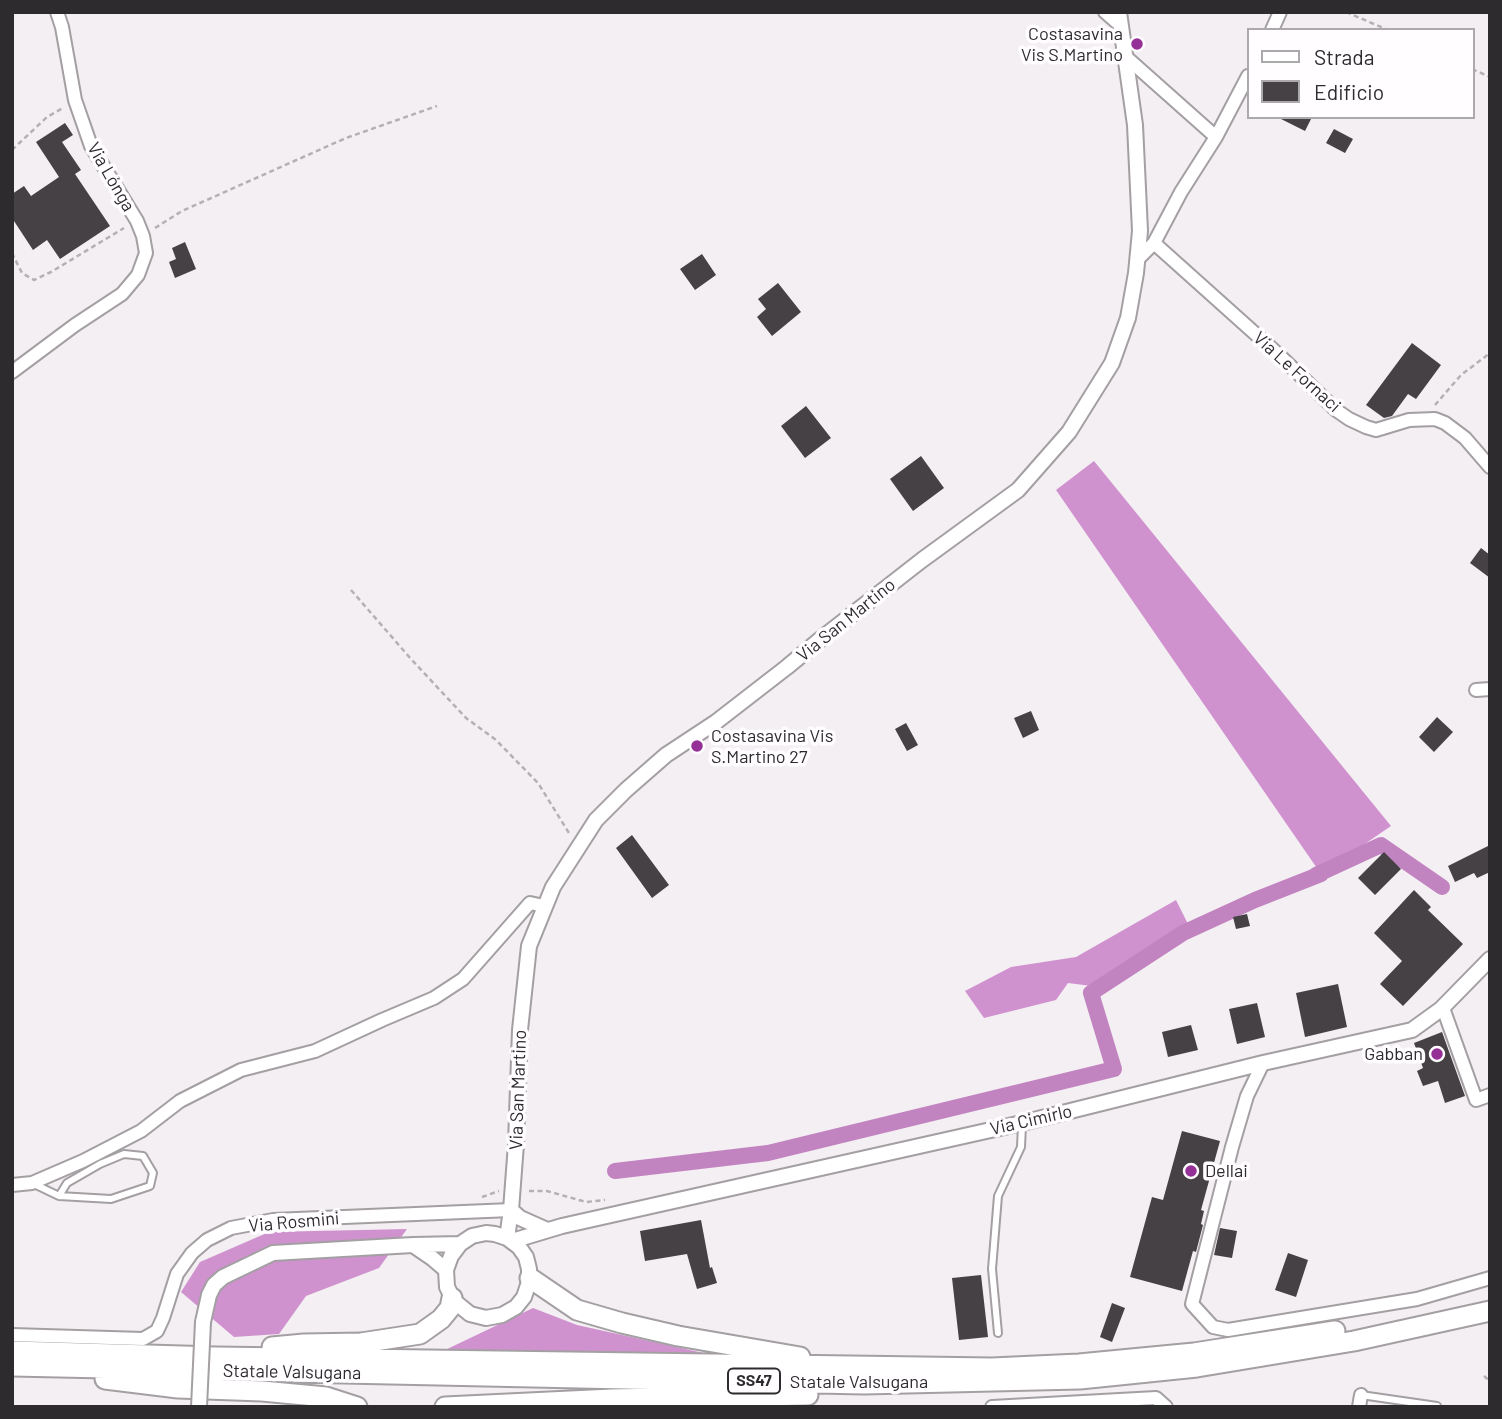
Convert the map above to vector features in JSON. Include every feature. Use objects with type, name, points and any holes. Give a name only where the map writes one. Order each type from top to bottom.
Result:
[{"type":"highway","points":[[530,1278],[577,1310],[678,1336],[864,1376]]},
{"type":"highway","points":[[216,1357],[265,1348],[361,1343],[420,1334],[441,1319],[450,1308],[452,1298]]},
{"type":"highway","name":"Statale Valsugana","points":[[14,1361],[216,1357],[864,1376],[1079,1364],[1194,1353],[1352,1328],[1490,1298]]},
{"type":"highway","name":"Statale Valsugana","points":[[14,1361],[1080,1379],[1197,1367],[1354,1341],[1490,1311]]},
{"type":"highway","points":[[14,1361],[178,1388],[262,1391],[326,1397],[358,1407]]},
{"type":"highway","points":[[445,1407],[612,1399],[832,1394],[864,1376]]},
{"type":"street","name":"Via Lónga","points":[[12,372],[122,294],[138,275],[146,253],[137,221],[91,146],[75,100],[57,12]]},
{"type":"street","points":[[1105,12],[1120,19]]},
{"type":"street","points":[[1273,28],[1280,12]]},
{"type":"street","name":"Via San Martino","points":[[505,1238],[511,1210],[520,1030],[528,946],[553,887],[596,820],[666,755],[726,714],[922,560],[1018,490],[1069,432],[1112,363],[1128,318],[1140,231],[1135,136],[1120,19]]},
{"type":"street","points":[[1126,57],[1216,137]]},
{"type":"street","points":[[1138,259],[1154,243],[1246,80]]},
{"type":"street","name":"Via Le Fornaci","points":[[1154,243],[1349,419],[1376,430],[1409,420],[1424,419]]},
{"type":"street","points":[[1424,419],[1445,423],[1465,438],[1490,467]]},
{"type":"street","points":[[1476,690],[1490,689]]},
{"type":"street","points":[[12,1185],[32,1183],[83,1161],[141,1130],[180,1101],[241,1070],[315,1051],[434,998],[463,979],[530,903],[544,906]]},
{"type":"street","name":"Via Cimirlo","points":[[505,1238],[1022,1123],[1263,1063],[1412,1030],[1443,1008],[1490,959]]},
{"type":"street","points":[[1443,1008],[1476,1100],[1490,1095]]},
{"type":"street","points":[[1263,1063],[1247,1096],[1192,1304],[1213,1327],[1228,1330],[1417,1299],[1490,1278]]},
{"type":"street","points":[[511,1210],[520,1218],[547,1230],[524,1254]]},
{"type":"street","name":"Via Rosmini","points":[[12,1335],[143,1339],[157,1331],[177,1274],[192,1253],[207,1240],[231,1228],[273,1220],[511,1210]]},
{"type":"street","points":[[476,1235],[505,1238],[524,1254],[530,1278],[527,1290],[519,1304],[509,1312],[486,1318],[470,1314],[452,1298],[447,1287],[446,1270],[451,1256],[460,1244],[476,1235]]},
{"type":"street","points":[[199,1407],[203,1322],[209,1295],[214,1285],[223,1277],[273,1253],[460,1244]]},
{"type":"street","points":[[413,1245],[446,1270]]},
{"type":"street","points":[[992,1407],[1156,1398],[1166,1407]]},
{"type":"lane","points":[[998,1333],[992,1269],[998,1196],[1021,1147],[1022,1123]]},
{"type":"lane","points":[[32,1183],[59,1196],[111,1199],[150,1186],[153,1173],[144,1156],[124,1154],[67,1183],[59,1196]]},
{"type":"lane","points":[[1360,1401],[1437,1406]]},
{"type":"path","points":[[1346,12],[1383,28]]},
{"type":"path","points":[[1474,70],[1490,77]]},
{"type":"path","points":[[12,150],[47,117],[75,100]]},
{"type":"path","points":[[143,236],[182,211],[311,153],[437,106]]},
{"type":"path","points":[[12,253],[22,273],[34,280],[137,221]]},
{"type":"path","points":[[1424,419],[1461,375],[1490,354]]},
{"type":"path","points":[[351,590],[466,718],[496,740],[538,783],[578,848]]},
{"type":"path","points":[[1484,1376],[1490,1381]]},
{"type":"shaded area","points":[[1094,461],[1391,826],[1321,874],[1056,490]]},
{"type":"shaded area","points":[[1176,900],[1190,928],[1099,987],[1068,983],[1056,1000],[984,1018],[965,991],[1011,967],[1076,957]]},
{"type":"shaded area","points":[[407,1229],[379,1268],[306,1296],[279,1334],[234,1337],[181,1292],[200,1262],[269,1232]]},
{"type":"shaded area","points":[[533,1308],[577,1325],[708,1354],[443,1351]]},
{"type":"building","points":[[1281,119],[1311,119],[1305,131]]},
{"type":"building","points":[[65,123],[73,135],[62,142],[81,170],[75,174],[110,226],[60,259],[47,240],[33,250],[12,218],[12,194],[24,186],[31,196],[59,177],[36,142]]},
{"type":"building","points":[[1334,129],[1353,139],[1345,153],[1326,143]]},
{"type":"building","points":[[185,242],[196,269],[175,278],[169,262],[176,259],[172,248]]},
{"type":"building","points":[[702,254],[716,275],[695,290],[680,269]]},
{"type":"building","points":[[778,283],[801,312],[772,336],[757,317],[766,309],[758,299]]},
{"type":"building","points":[[1412,343],[1441,365],[1416,399],[1408,394],[1392,416],[1384,418],[1366,405]]},
{"type":"building","points":[[806,406],[831,438],[805,458],[781,426]]},
{"type":"building","points":[[921,456],[944,488],[913,511],[890,479]]},
{"type":"building","points":[[1481,548],[1490,555],[1490,578],[1470,563]]},
{"type":"building","points":[[1031,711],[1039,730],[1023,738],[1014,718]]},
{"type":"building","points":[[1437,717],[1453,732],[1434,752],[1419,737]]},
{"type":"building","points":[[906,723],[918,745],[907,751],[895,729]]},
{"type":"building","points":[[632,835],[669,885],[652,898],[616,848]]},
{"type":"building","points":[[1490,845],[1490,872],[1477,878],[1474,873],[1455,882],[1448,866]]},
{"type":"building","points":[[1384,852],[1401,869],[1375,895],[1358,878]]},
{"type":"building","points":[[1414,890],[1431,907],[1428,910],[1463,944],[1403,1006],[1380,984],[1402,961],[1374,933]]},
{"type":"building","points":[[1247,914],[1250,926],[1236,929],[1233,917]]},
{"type":"building","points":[[1338,984],[1347,1027],[1305,1037],[1296,993]]},
{"type":"building","points":[[1257,1003],[1265,1037],[1237,1044],[1229,1009]]},
{"type":"building","points":[[1191,1025],[1198,1050],[1168,1057],[1162,1032]]},
{"type":"building","points":[[1442,1032],[1465,1096],[1445,1103],[1438,1081],[1423,1086],[1417,1071],[1423,1068],[1414,1043]]},
{"type":"building","points":[[1182,1131],[1220,1141],[1201,1210],[1204,1211],[1203,1225],[1182,1291],[1130,1277],[1152,1197],[1163,1200]]},
{"type":"building","points":[[701,1220],[710,1268],[712,1267],[717,1283],[697,1289],[687,1254],[645,1261],[640,1231]]},
{"type":"building","points":[[1220,1228],[1237,1231],[1232,1258],[1214,1255]]},
{"type":"building","points":[[1288,1253],[1308,1260],[1296,1297],[1275,1290]]},
{"type":"building","points":[[981,1275],[988,1337],[959,1340],[952,1278]]},
{"type":"building","points":[[1112,1303],[1125,1308],[1112,1342],[1100,1337]]},
{"type":"waterway","points":[[1316,875],[1381,845],[1442,887]]},
{"type":"waterway","points":[[615,1171],[768,1153],[1114,1069],[1091,993],[1183,933],[1321,874]]},
{"type":"place","name":"Costasavina Vis S.Martino","points":[[1137,44]]},
{"type":"place","name":"Costasavina Vis S.Martino 27","points":[[697,746]]},
{"type":"place","name":"Gabban","points":[[1437,1054]]},
{"type":"place","name":"Dellai","points":[[1191,1171]]}]
